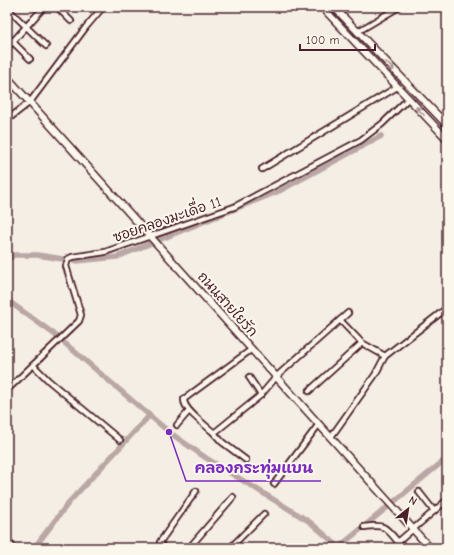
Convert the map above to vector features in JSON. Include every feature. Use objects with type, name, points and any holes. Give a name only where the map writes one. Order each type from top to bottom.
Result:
[{"type":"street","points":[[7,48],[44,7]]},
{"type":"street","points":[[57,7],[71,21]]},
{"type":"street","points":[[7,120],[30,102],[86,27],[103,7]]},
{"type":"street","points":[[322,7],[356,45],[447,139]]},
{"type":"street","points":[[334,7],[446,121]]},
{"type":"street","points":[[357,32],[399,7]]},
{"type":"street","points":[[8,9],[46,46]]},
{"type":"street","points":[[7,36],[30,59]]},
{"type":"street","points":[[356,45],[363,38]]},
{"type":"street","name":"ถนนสายใยรัก","points":[[7,77],[430,548]]},
{"type":"street","points":[[262,169],[397,87]]},
{"type":"street","name":"ซอยคลองมะเดื่อ 11","points":[[7,390],[79,321],[81,315],[66,266],[68,259],[72,257],[105,252],[218,214],[361,140],[382,124],[408,99]]},
{"type":"street","points":[[331,437],[375,374],[385,356],[447,308]]},
{"type":"street","points":[[214,433],[261,394],[277,376],[348,313]]},
{"type":"street","points":[[340,320],[362,343],[385,356]]},
{"type":"street","points":[[309,390],[362,343]]},
{"type":"street","points":[[246,460],[222,442],[189,411],[184,402],[187,397],[252,349]]},
{"type":"street","points":[[33,365],[45,378],[120,440]]},
{"type":"street","points":[[249,377],[261,394]]},
{"type":"street","points":[[177,425],[189,411]]},
{"type":"street","points":[[274,484],[319,424]]},
{"type":"street","points":[[162,548],[160,542],[196,492]]},
{"type":"street","points":[[419,492],[434,511]]},
{"type":"street","points":[[189,548],[233,497]]},
{"type":"street","points":[[398,542],[447,500]]},
{"type":"street","points":[[230,548],[264,514]]},
{"type":"street","points":[[364,527],[381,526],[388,530],[402,548]]},
{"type":"street","points":[[7,541],[14,548]]},
{"type":"waterway","points":[[7,260],[14,255],[37,255],[76,261],[117,257],[279,191],[381,136]]},
{"type":"waterway","points":[[7,300],[54,334],[169,432],[206,458],[310,522],[340,548]]},
{"type":"waterway","points":[[34,548],[70,501],[150,415]]},
{"type":"waterway","points":[[339,547],[447,458]]},
{"type":"place","name":"คลองกระทุ่มแบน","points":[[169,432]]}]
